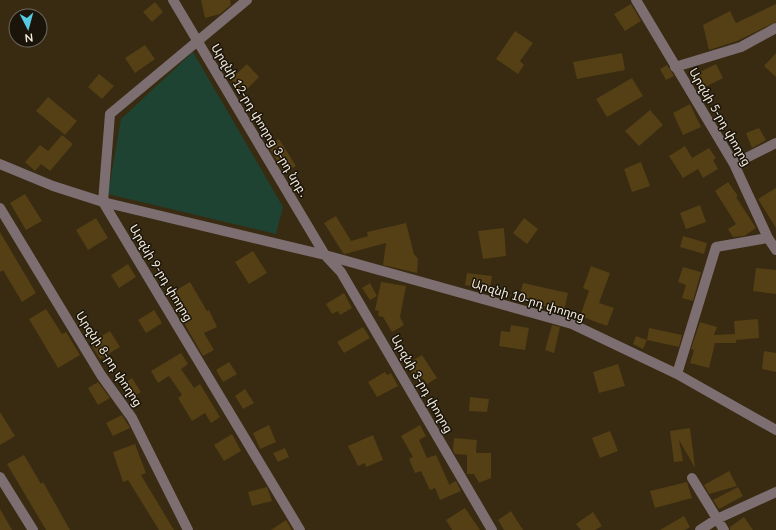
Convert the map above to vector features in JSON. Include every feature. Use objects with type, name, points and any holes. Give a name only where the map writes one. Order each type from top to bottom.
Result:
[{"type":"street","name":"Արզնի 12-րդ փողոց 3-րդ նրբ․","points":[[174,0],[196,41],[324,255]]},
{"type":"street","points":[[103,202],[110,114],[247,0]]},
{"type":"street","name":"Արզնի 5-րդ փողոց","points":[[636,0],[734,164],[768,238],[776,250]]},
{"type":"street","points":[[675,67],[741,47],[776,28]]},
{"type":"street","points":[[734,164],[776,143]]},
{"type":"street","name":"Արզնի 10-րդ փողոց","points":[[0,164],[53,186],[103,202],[324,255],[572,324],[677,374],[776,430]]},
{"type":"street","name":"Արզնի 9-րդ փողոց","points":[[103,202],[300,530]]},
{"type":"street","name":"Արզնի 8-րդ փողոց","points":[[0,208],[101,375],[132,418],[188,530]]},
{"type":"street","points":[[677,374],[716,247],[768,238]]},
{"type":"street","name":"Արզնի 3-րդ փողոց","points":[[324,255],[340,272],[492,530]]},
{"type":"street","points":[[0,478],[33,530]]},
{"type":"street","points":[[692,478],[724,530]]},
{"type":"street","points":[[700,530],[717,519],[776,492]]},
{"type":"green space","points":[[193,52],[283,207],[276,234],[108,194],[121,119]]},
{"type":"building","points":[[201,0],[230,0],[231,5],[220,14],[205,18]]},
{"type":"building","points":[[155,2],[163,12],[152,22],[143,12]]},
{"type":"building","points":[[631,4],[641,21],[625,31],[614,14]]},
{"type":"building","points":[[776,4],[776,22],[737,41],[709,50],[703,25],[730,11],[736,23]]},
{"type":"building","points":[[515,31],[533,43],[520,61],[524,65],[518,74],[496,59]]},
{"type":"building","points":[[145,45],[155,59],[135,73],[125,58]]},
{"type":"building","points":[[622,53],[625,70],[577,79],[573,62]]},
{"type":"building","points":[[776,53],[776,77],[764,66]]},
{"type":"building","points":[[247,64],[259,77],[244,92],[231,79]]},
{"type":"building","points":[[716,64],[723,78],[699,90],[692,76]]},
{"type":"building","points":[[667,65],[674,76],[666,80],[660,69]]},
{"type":"building","points":[[99,74],[114,86],[102,99],[88,87]]},
{"type":"building","points":[[632,78],[643,96],[607,117],[596,99]]},
{"type":"building","points":[[48,97],[77,121],[65,135],[36,111]]},
{"type":"building","points":[[690,104],[701,127],[683,135],[673,113]]},
{"type":"building","points":[[650,110],[663,125],[639,146],[625,131]]},
{"type":"building","points":[[759,128],[766,140],[752,148],[746,133]]},
{"type":"building","points":[[62,135],[73,144],[50,171],[41,164],[35,171],[25,162],[40,145],[48,151]]},
{"type":"building","points":[[279,139],[296,166],[284,173],[268,145]]},
{"type":"building","points":[[685,146],[692,158],[709,148],[716,158],[713,160],[718,169],[703,178],[698,169],[683,178],[669,156]]},
{"type":"building","points":[[641,162],[650,186],[632,192],[624,169]]},
{"type":"building","points":[[728,182],[738,196],[736,197],[756,228],[744,236],[733,237],[728,229],[736,224],[715,191]]},
{"type":"building","points":[[776,188],[776,228],[758,199]]},
{"type":"building","points":[[25,194],[42,221],[26,230],[10,203]]},
{"type":"building","points":[[700,205],[706,222],[686,229],[680,213]]},
{"type":"building","points":[[336,216],[351,241],[368,236],[367,232],[406,223],[414,254],[418,259],[417,273],[383,265],[386,243],[345,254],[343,253],[324,223]]},
{"type":"building","points":[[96,218],[108,238],[88,250],[76,230]]},
{"type":"building","points":[[524,218],[538,229],[527,244],[513,233]]},
{"type":"building","points":[[504,228],[506,256],[483,259],[478,231]]},
{"type":"building","points":[[0,232],[36,293],[22,302],[3,270],[0,272]]},
{"type":"building","points":[[683,236],[707,243],[704,254],[680,247]]},
{"type":"building","points":[[253,251],[267,273],[249,284],[235,262]]},
{"type":"building","points":[[128,264],[136,277],[119,288],[111,275]]},
{"type":"building","points":[[591,266],[610,273],[599,303],[614,308],[607,326],[580,316],[589,291],[583,288]]},
{"type":"building","points":[[683,267],[701,272],[693,301],[682,298],[686,285],[678,282]]},
{"type":"building","points":[[756,268],[776,270],[776,294],[753,291]]},
{"type":"building","points":[[467,273],[492,276],[490,289],[465,285]]},
{"type":"building","points":[[190,282],[207,311],[209,310],[217,327],[204,333],[214,350],[203,356],[168,295]]},
{"type":"building","points":[[381,282],[406,286],[400,317],[404,325],[392,332],[383,317],[378,316],[379,311],[375,310]]},
{"type":"building","points":[[370,283],[377,296],[370,300],[362,288]]},
{"type":"building","points":[[523,283],[568,293],[564,311],[519,300]]},
{"type":"building","points":[[344,293],[352,308],[340,315],[338,311],[332,314],[326,304]]},
{"type":"building","points":[[46,309],[62,334],[66,332],[80,355],[58,368],[29,319]]},
{"type":"building","points":[[154,310],[162,323],[146,333],[138,320]]},
{"type":"building","points":[[758,319],[759,338],[736,340],[736,343],[715,343],[709,368],[690,363],[694,350],[691,349],[700,322],[717,327],[714,335],[735,334],[734,321]]},
{"type":"building","points":[[511,325],[529,328],[525,350],[499,346],[501,331],[510,332]]},
{"type":"building","points":[[552,325],[560,327],[554,353],[545,350]]},
{"type":"building","points":[[363,327],[370,338],[344,353],[337,342]]},
{"type":"building","points":[[649,328],[682,335],[679,347],[647,340]]},
{"type":"building","points":[[110,331],[120,347],[100,359],[90,343]]},
{"type":"building","points":[[636,336],[647,340],[643,349],[633,344]]},
{"type":"building","points":[[764,351],[776,353],[776,372],[762,369]]},
{"type":"building","points":[[181,353],[188,364],[181,369],[194,388],[200,384],[220,417],[211,423],[205,413],[192,421],[178,398],[182,395],[169,376],[158,383],[151,371]]},
{"type":"building","points":[[422,355],[437,378],[427,384],[422,378],[417,381],[406,365]]},
{"type":"building","points":[[229,362],[237,374],[223,382],[216,370]]},
{"type":"building","points":[[618,364],[625,386],[599,393],[593,372]]},
{"type":"building","points":[[385,372],[387,375],[391,373],[398,386],[377,397],[368,382]]},
{"type":"building","points":[[132,378],[141,392],[131,398],[122,385]]},
{"type":"building","points":[[98,382],[110,398],[98,405],[88,388]]},
{"type":"building","points":[[245,389],[254,403],[243,409],[235,396]]},
{"type":"building","points":[[470,397],[489,399],[487,412],[469,411]]},
{"type":"building","points":[[0,412],[15,436],[0,445]]},
{"type":"building","points":[[122,415],[130,428],[113,436],[106,423]]},
{"type":"building","points":[[269,425],[276,442],[260,449],[253,433]]},
{"type":"building","points":[[420,425],[426,436],[419,440],[427,458],[436,455],[450,486],[450,484],[456,481],[461,491],[440,500],[435,488],[430,490],[421,471],[415,473],[409,459],[413,457],[401,436]]},
{"type":"building","points":[[690,428],[695,468],[679,440],[683,461],[674,462],[670,431]]},
{"type":"building","points":[[610,431],[618,451],[600,458],[592,438]]},
{"type":"building","points":[[232,434],[241,451],[224,461],[214,445]]},
{"type":"building","points":[[373,435],[383,460],[366,467],[365,463],[358,466],[348,446]]},
{"type":"building","points":[[454,438],[477,440],[476,453],[491,453],[491,478],[479,483],[474,474],[467,474],[467,455],[455,454],[453,450]]},
{"type":"building","points":[[135,444],[146,473],[141,475],[174,530],[159,530],[128,480],[123,482],[113,452]]},
{"type":"building","points":[[285,448],[289,457],[278,462],[273,453]]},
{"type":"building","points":[[24,455],[41,484],[43,482],[70,530],[46,530],[7,464]]},
{"type":"building","points":[[729,471],[737,486],[709,494],[704,485]]},
{"type":"building","points":[[687,482],[692,498],[655,508],[650,491]]},
{"type":"building","points":[[267,487],[272,501],[252,506],[248,492]]},
{"type":"building","points":[[738,487],[743,496],[719,509],[713,500]]},
{"type":"building","points":[[465,508],[480,530],[452,530],[446,520]]},
{"type":"building","points":[[0,509],[12,530],[0,530]]},
{"type":"building","points":[[511,511],[523,530],[504,530],[498,520]]},
{"type":"building","points":[[593,512],[602,526],[595,530],[581,530],[576,524]]},
{"type":"building","points":[[684,516],[690,527],[685,530],[660,530]]},
{"type":"building","points":[[744,517],[753,530],[730,530],[730,527]]},
{"type":"building","points":[[286,520],[292,530],[271,530]]}]
